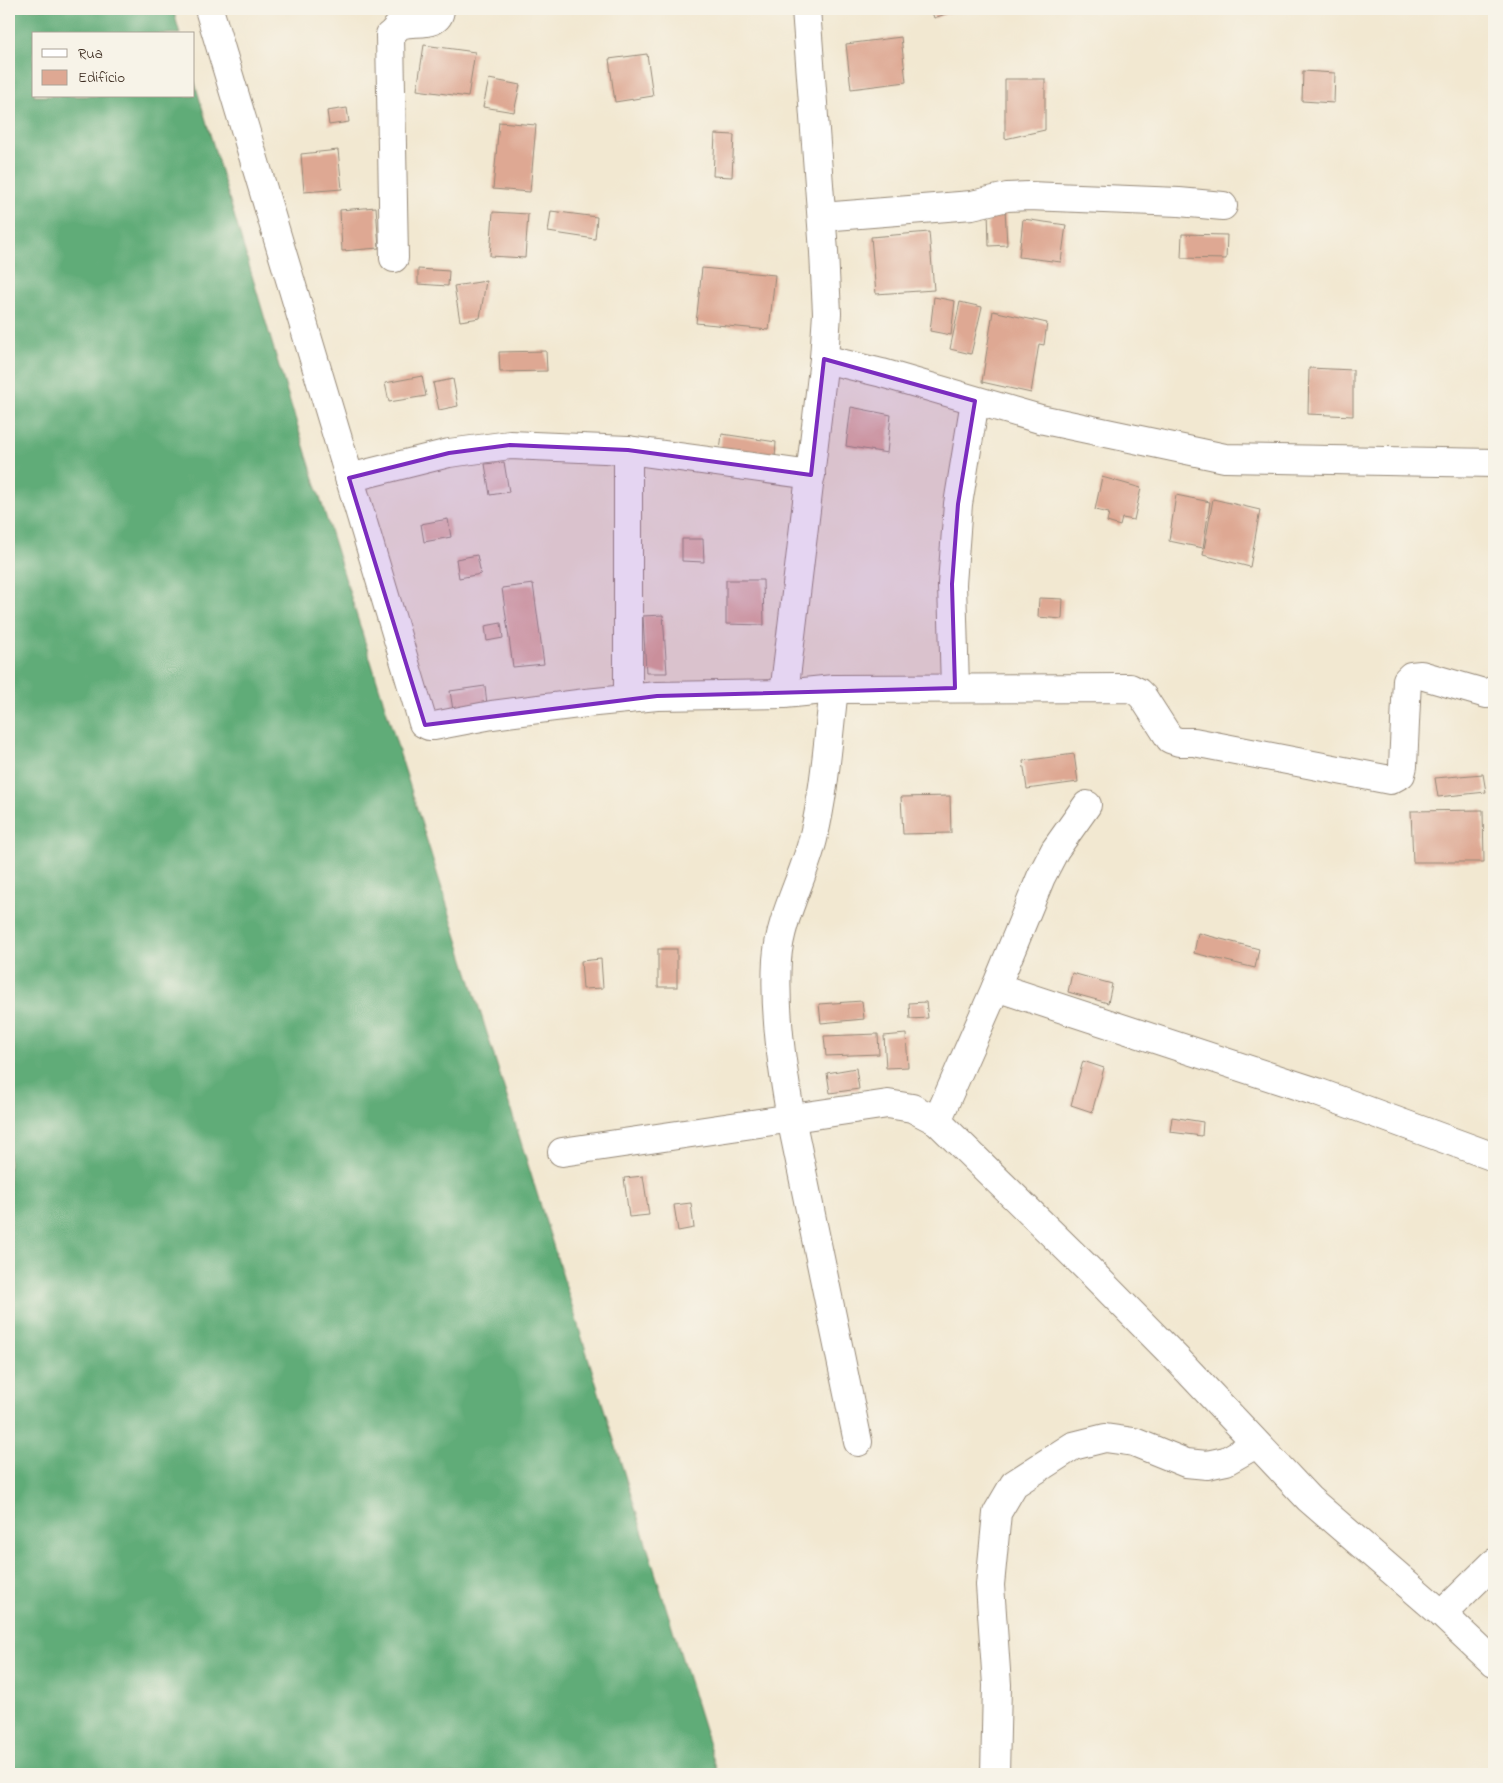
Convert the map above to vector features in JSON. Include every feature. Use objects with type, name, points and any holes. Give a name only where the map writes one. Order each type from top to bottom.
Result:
[{"type":"street","points":[[209,9],[425,725],[434,726],[492,715],[657,696],[784,694],[834,689],[1130,688],[1138,692],[1143,698],[1170,739],[1390,780],[1400,774],[1403,766],[1406,680],[1411,676],[1421,675],[1487,694],[1494,690]]},
{"type":"street","points":[[394,258],[390,35],[399,26],[435,20],[440,15],[440,9]]},
{"type":"street","points":[[784,694],[824,359],[826,313],[822,217],[806,9]]},
{"type":"street","points":[[822,217],[972,205],[1007,197],[1029,196],[1179,202],[1223,206]]},
{"type":"street","points":[[824,359],[882,373],[1040,419],[1225,458],[1494,463]]},
{"type":"street","points":[[955,688],[952,584],[958,504],[976,400]]},
{"type":"street","points":[[349,478],[449,453],[510,445],[628,450],[811,475]]},
{"type":"street","points":[[628,450],[628,699]]},
{"type":"street","points":[[834,689],[822,795],[813,841],[784,921],[777,959],[778,1008],[782,1067],[791,1118],[858,1442]]},
{"type":"street","points":[[937,1121],[1042,877],[1055,850],[1088,805]]},
{"type":"street","points":[[996,987],[1317,1092],[1494,1157]]},
{"type":"street","points":[[562,1152],[888,1104],[912,1108],[937,1121],[1090,1270],[1309,1499],[1442,1614],[1494,1663]]},
{"type":"street","points":[[995,1774],[996,1685],[990,1585],[997,1513],[1014,1484],[1073,1446],[1105,1438],[1134,1442],[1186,1464],[1207,1465],[1226,1461],[1256,1444]]},
{"type":"street","points":[[1442,1614],[1494,1563]]},
{"type":"highlighted area","points":[[824,359],[975,401],[958,504],[952,584],[955,688],[657,696],[425,725],[349,478],[449,453],[510,445],[628,450],[811,475]]},
{"type":"green space","points":[[9,9],[173,9],[179,32],[32,32],[32,98],[195,98],[195,83],[278,363],[718,1774],[9,1774]]},
{"type":"building","points":[[931,9],[960,9],[934,18]]},
{"type":"building","points":[[901,37],[906,82],[851,89],[846,44]]},
{"type":"building","points":[[424,45],[475,52],[468,97],[417,90]]},
{"type":"building","points":[[647,54],[653,96],[615,102],[609,59]]},
{"type":"building","points":[[1303,71],[1335,73],[1334,103],[1302,101]]},
{"type":"building","points":[[489,79],[520,85],[514,112],[483,107]]},
{"type":"building","points":[[1005,79],[1045,79],[1045,130],[1005,139]]},
{"type":"building","points":[[347,108],[349,122],[329,125],[327,111]]},
{"type":"building","points":[[499,122],[536,125],[530,192],[493,189]]},
{"type":"building","points":[[715,134],[734,135],[732,177],[713,176]]},
{"type":"building","points":[[338,150],[342,189],[304,192],[301,154]]},
{"type":"building","points":[[376,207],[379,248],[342,251],[340,210]]},
{"type":"building","points":[[1005,208],[1007,245],[989,246],[988,209]]},
{"type":"building","points":[[551,211],[597,217],[595,239],[548,232]]},
{"type":"building","points":[[493,212],[528,214],[525,258],[490,256]]},
{"type":"building","points":[[1023,219],[1066,225],[1061,262],[1019,257]]},
{"type":"building","points":[[929,232],[934,290],[876,294],[871,237]]},
{"type":"building","points":[[1182,234],[1227,235],[1226,259],[1181,258]]},
{"type":"building","points":[[702,268],[775,275],[769,330],[696,323]]},
{"type":"building","points":[[418,269],[449,271],[448,286],[418,284]]},
{"type":"building","points":[[486,281],[480,318],[460,321],[454,286]]},
{"type":"building","points":[[934,297],[955,301],[951,335],[930,331]]},
{"type":"building","points":[[960,302],[982,307],[971,354],[950,349]]},
{"type":"building","points":[[993,311],[1047,323],[1044,345],[1039,344],[1031,393],[982,382]]},
{"type":"building","points":[[546,351],[547,371],[500,372],[499,352]]},
{"type":"building","points":[[1309,368],[1353,370],[1353,416],[1308,414]]},
{"type":"building","points":[[422,376],[426,396],[389,402],[385,383]]},
{"type":"building","points":[[453,379],[458,406],[439,410],[433,383]]},
{"type":"building","points":[[851,407],[891,415],[887,453],[846,446]]},
{"type":"building","points":[[722,434],[776,442],[775,459],[720,451]]},
{"type":"building","points":[[504,462],[509,492],[490,495],[485,464]]},
{"type":"building","points":[[1102,477],[1141,488],[1134,520],[1122,518],[1120,526],[1107,522],[1109,513],[1095,510]]},
{"type":"building","points":[[1176,495],[1210,502],[1203,548],[1169,541]]},
{"type":"building","points":[[1213,499],[1260,510],[1250,567],[1203,555]]},
{"type":"building","points":[[448,519],[451,537],[424,542],[421,524]]},
{"type":"building","points":[[682,539],[703,539],[704,562],[682,561]]},
{"type":"building","points":[[477,555],[481,574],[459,578],[456,559]]},
{"type":"building","points":[[726,580],[763,580],[764,625],[726,624]]},
{"type":"building","points":[[533,584],[544,664],[513,667],[502,588]]},
{"type":"building","points":[[1039,598],[1063,599],[1062,619],[1038,617]]},
{"type":"building","points":[[663,615],[667,673],[646,673],[643,616]]},
{"type":"building","points":[[501,623],[503,638],[487,641],[485,626]]},
{"type":"building","points":[[485,686],[487,705],[453,710],[450,691]]},
{"type":"building","points":[[1074,754],[1078,782],[1027,789],[1023,761]]},
{"type":"building","points":[[1483,774],[1486,792],[1438,797],[1435,778]]},
{"type":"building","points":[[950,796],[951,833],[903,834],[901,797]]},
{"type":"building","points":[[1483,810],[1484,862],[1413,862],[1411,811]]},
{"type":"building","points":[[1198,933],[1259,949],[1255,968],[1194,953]]},
{"type":"building","points":[[658,949],[677,949],[677,987],[658,987]]},
{"type":"building","points":[[601,959],[603,988],[583,989],[581,961]]},
{"type":"building","points":[[1072,973],[1112,984],[1108,1003],[1068,992]]},
{"type":"building","points":[[862,1001],[864,1019],[821,1023],[819,1004]]},
{"type":"building","points":[[926,1002],[928,1018],[910,1019],[909,1003]]},
{"type":"building","points":[[878,1034],[879,1054],[826,1056],[824,1036]]},
{"type":"building","points":[[906,1034],[908,1067],[886,1068],[884,1036]]},
{"type":"building","points":[[1083,1061],[1104,1068],[1092,1112],[1071,1105]]},
{"type":"building","points":[[856,1068],[859,1089],[830,1093],[827,1073]]},
{"type":"building","points":[[1172,1117],[1203,1122],[1202,1136],[1170,1132]]},
{"type":"building","points":[[643,1176],[649,1215],[629,1217],[624,1178]]},
{"type":"building","points":[[691,1203],[694,1228],[678,1231],[674,1205]]}]
